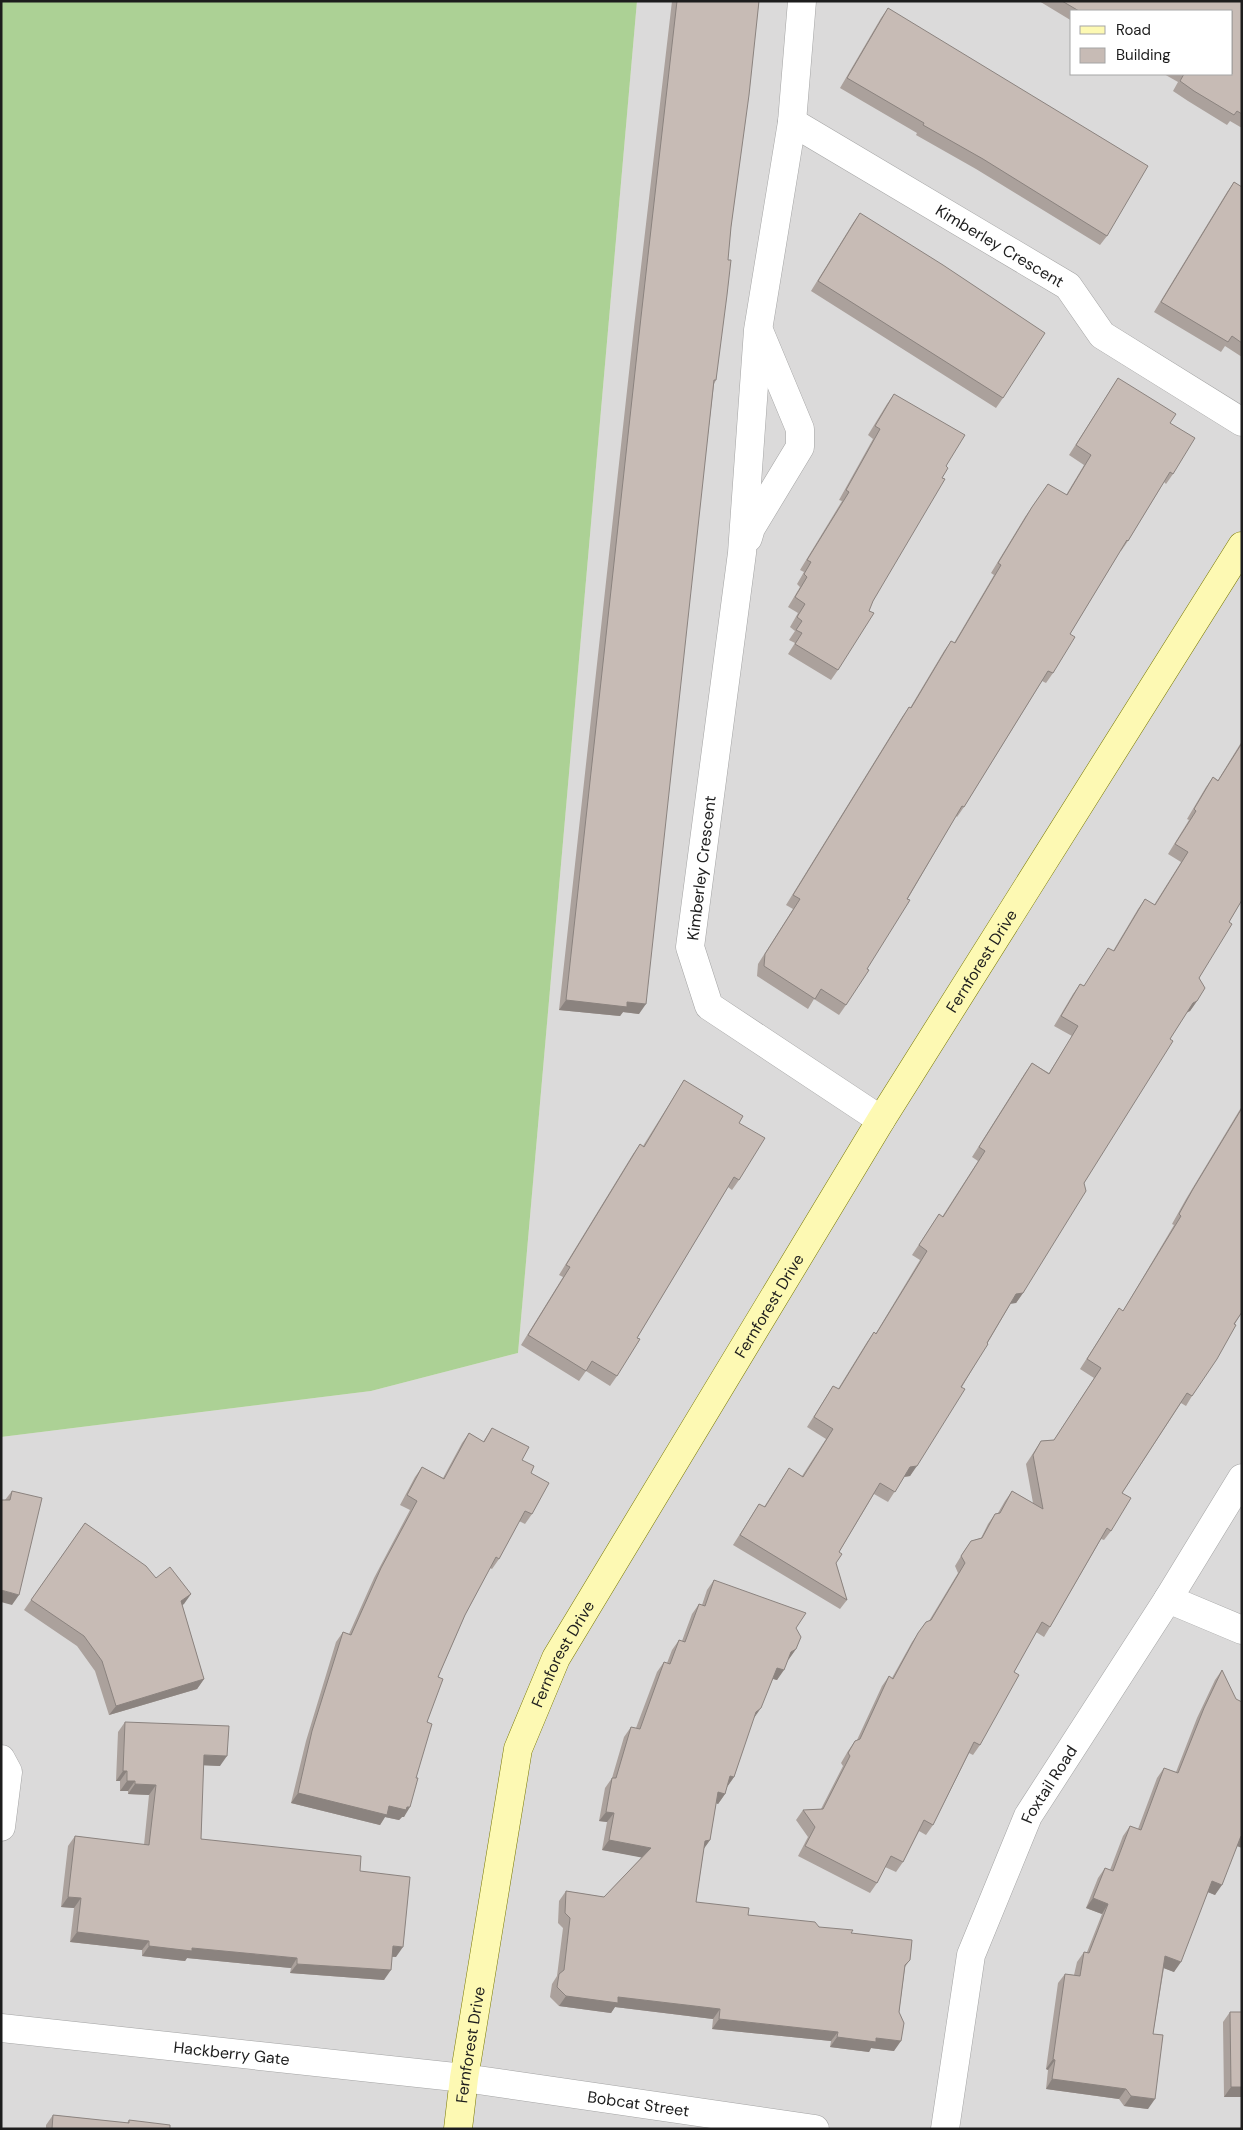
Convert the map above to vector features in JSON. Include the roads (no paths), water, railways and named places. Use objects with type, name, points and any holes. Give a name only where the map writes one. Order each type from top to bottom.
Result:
[{"type":"street","name":"Kimberley Crescent","points":[[802,1],[792,122],[758,330],[742,553],[690,947],[709,1006],[880,1120]]},
{"type":"street","name":"Kimberley Crescent","points":[[792,122],[1068,286],[1102,334],[1242,422]]},
{"type":"street","name":"Kimberley Crescent","points":[[742,553],[751,528],[800,447],[800,429],[758,330]]},
{"type":"street","name":"Fernforest Drive","points":[[458,2129],[464,2078],[518,1749],[556,1658],[880,1120],[1242,546]]},
{"type":"street","name":"Foxtail Road","points":[[945,2129],[971,1955],[1028,1816],[1168,1599],[1242,1478]]},
{"type":"street","points":[[1168,1599],[1242,1630]]},
{"type":"street","points":[[1,1760],[8,1772],[1,1827]]},
{"type":"street","name":"Hackberry Gate","points":[[1,2028],[464,2078]]},
{"type":"street","name":"Bobcat Street","points":[[464,2078],[815,2129]]}]
